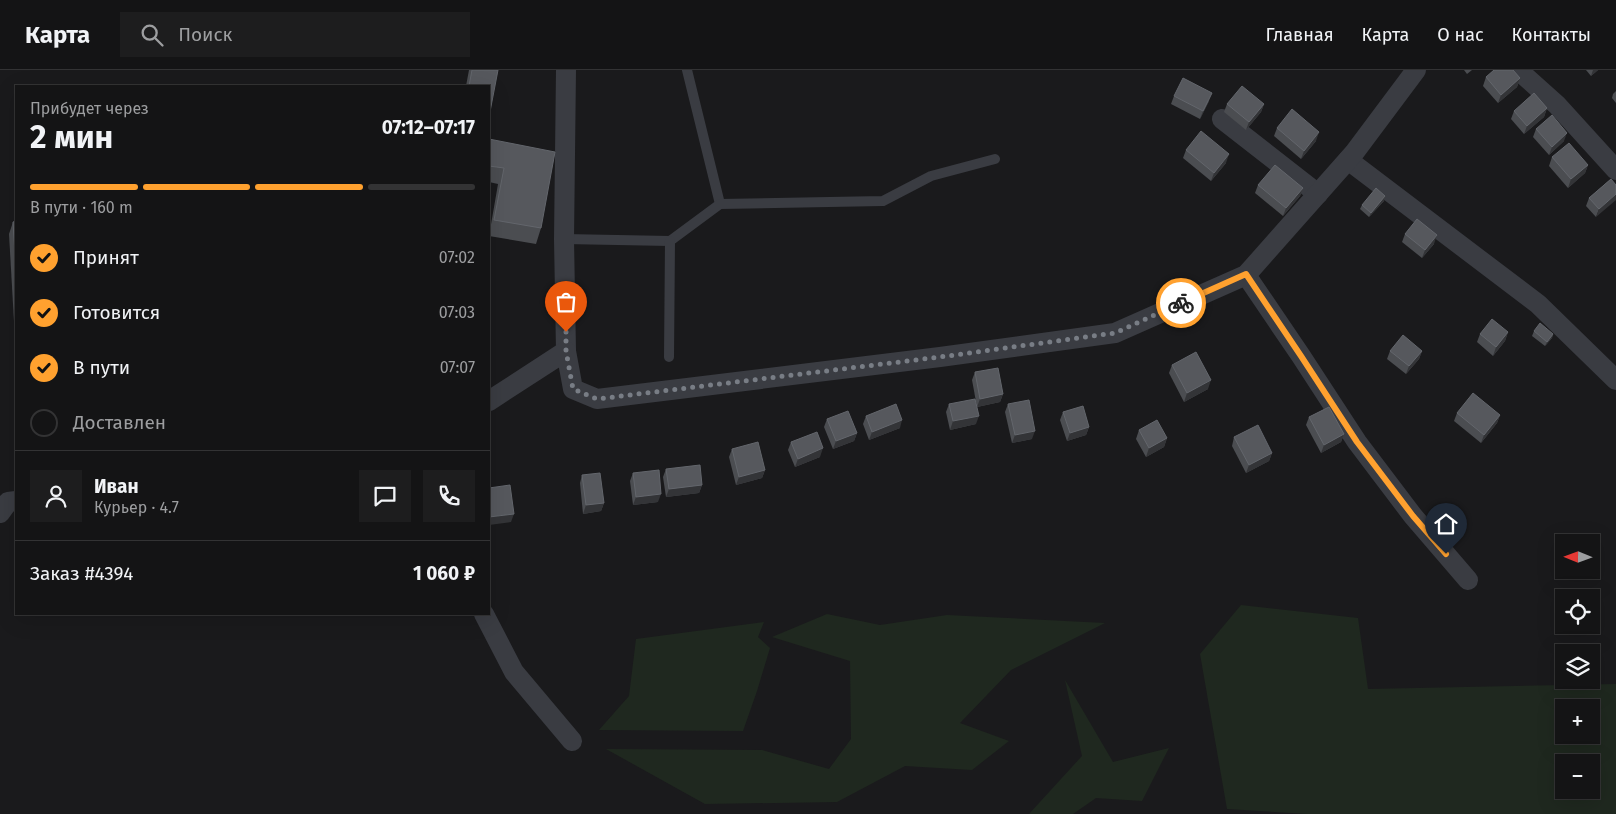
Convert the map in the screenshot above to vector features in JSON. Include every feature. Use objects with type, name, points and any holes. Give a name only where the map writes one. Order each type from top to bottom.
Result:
[{"type":"street","points":[[566,70],[564,239],[566,351],[573,389],[597,399],[940,357],[1115,333],[1246,274],[1348,160],[1416,70]]},
{"type":"street","points":[[1518,70],[1556,105],[1616,170]]},
{"type":"street","points":[[1222,119],[1318,194]]},
{"type":"street","points":[[1348,160],[1538,304],[1616,380]]},
{"type":"street","points":[[1246,274],[1357,442],[1413,516],[1468,580]]},
{"type":"street","points":[[490,400],[566,351]]},
{"type":"street","points":[[485,615],[514,672],[572,741]]},
{"type":"lane","points":[[687,70],[720,204]]},
{"type":"lane","points":[[564,239],[670,241],[720,204],[883,201],[931,176],[995,158]]},
{"type":"lane","points":[[669,357],[670,241]]},
{"type":"shaded area","points":[[1241,605],[1358,618],[1368,689],[1555,685],[1555,689],[1600,689],[1600,684],[1616,684],[1616,814],[1307,814],[1227,809],[1200,654]]},
{"type":"shaded area","points":[[827,614],[880,625],[947,615],[1105,623],[1011,670],[960,723],[1009,741],[972,770],[905,766],[837,802],[705,804],[606,749],[762,750],[829,769],[851,739],[850,661],[772,637]]},
{"type":"shaded area","points":[[764,622],[758,637],[770,648],[743,731],[599,730],[629,696],[636,639]]},
{"type":"shaded area","points":[[1065,680],[1113,762],[1169,748],[1142,801],[1096,798],[1073,814],[1029,814],[1082,756]]},
{"type":"building","points":[[472,70],[498,70],[490,112],[490,85],[469,85]]},
{"type":"building","points":[[1494,70],[1513,70],[1520,78],[1501,95],[1486,77]]},
{"type":"building","points":[[1183,78],[1212,93],[1203,111],[1174,96]]},
{"type":"building","points":[[1242,86],[1264,104],[1249,122],[1227,104]]},
{"type":"building","points":[[1534,93],[1547,108],[1527,126],[1514,111]]},
{"type":"building","points":[[1292,109],[1319,132],[1304,151],[1277,128]]},
{"type":"building","points":[[1552,115],[1567,133],[1552,147],[1536,129]]},
{"type":"building","points":[[1201,131],[1229,154],[1214,173],[1186,150]]},
{"type":"building","points":[[490,139],[555,152],[541,228],[494,220],[504,168],[490,166]]},
{"type":"building","points":[[1569,143],[1588,165],[1571,179],[1552,157]]},
{"type":"building","points":[[1275,165],[1303,188],[1286,208],[1258,185]]},
{"type":"building","points":[[1611,179],[1616,185],[1616,194],[1599,209],[1589,198]]},
{"type":"building","points":[[1376,188],[1385,196],[1371,213],[1362,205]]},
{"type":"building","points":[[1417,219],[1437,235],[1425,250],[1405,234]]},
{"type":"building","points":[[15,221],[15,254],[13,222]]},
{"type":"building","points":[[1492,319],[1508,332],[1496,347],[1480,334]]},
{"type":"building","points":[[1540,323],[1553,334],[1547,342],[1534,331]]},
{"type":"building","points":[[1403,335],[1422,351],[1409,366],[1390,351]]},
{"type":"building","points":[[1196,352],[1211,380],[1187,393],[1172,365]]},
{"type":"building","points":[[998,368],[1003,394],[980,399],[975,372]]},
{"type":"building","points":[[1473,393],[1500,415],[1484,435],[1457,413]]},
{"type":"building","points":[[975,399],[979,416],[953,421],[949,404]]},
{"type":"building","points":[[1029,400],[1035,431],[1015,435],[1008,404]]},
{"type":"building","points":[[896,404],[902,420],[872,432],[866,416]]},
{"type":"building","points":[[1083,406],[1089,427],[1070,433],[1063,412]]},
{"type":"building","points":[[1329,407],[1344,434],[1324,445],[1309,417]]},
{"type":"building","points":[[848,411],[857,433],[836,441],[827,419]]},
{"type":"building","points":[[1157,420],[1167,438],[1149,448],[1139,430]]},
{"type":"building","points":[[1258,425],[1272,453],[1249,465],[1234,437]]},
{"type":"building","points":[[817,432],[823,448],[798,459],[791,442]]},
{"type":"building","points":[[758,442],[765,470],[739,477],[732,449]]},
{"type":"building","points":[[700,465],[702,485],[669,489],[666,469]]},
{"type":"building","points":[[659,470],[661,494],[636,497],[633,473]]},
{"type":"building","points":[[600,473],[604,503],[586,505],[582,475]]},
{"type":"building","points":[[510,485],[514,514],[490,517],[490,488]]},
{"type":"way so far","points":[[566,332],[566,351],[573,389],[597,399],[940,357],[1115,333],[1181,303]]},
{"type":"route","points":[[1181,303],[1246,274],[1357,442],[1413,516],[1446,554]]}]
